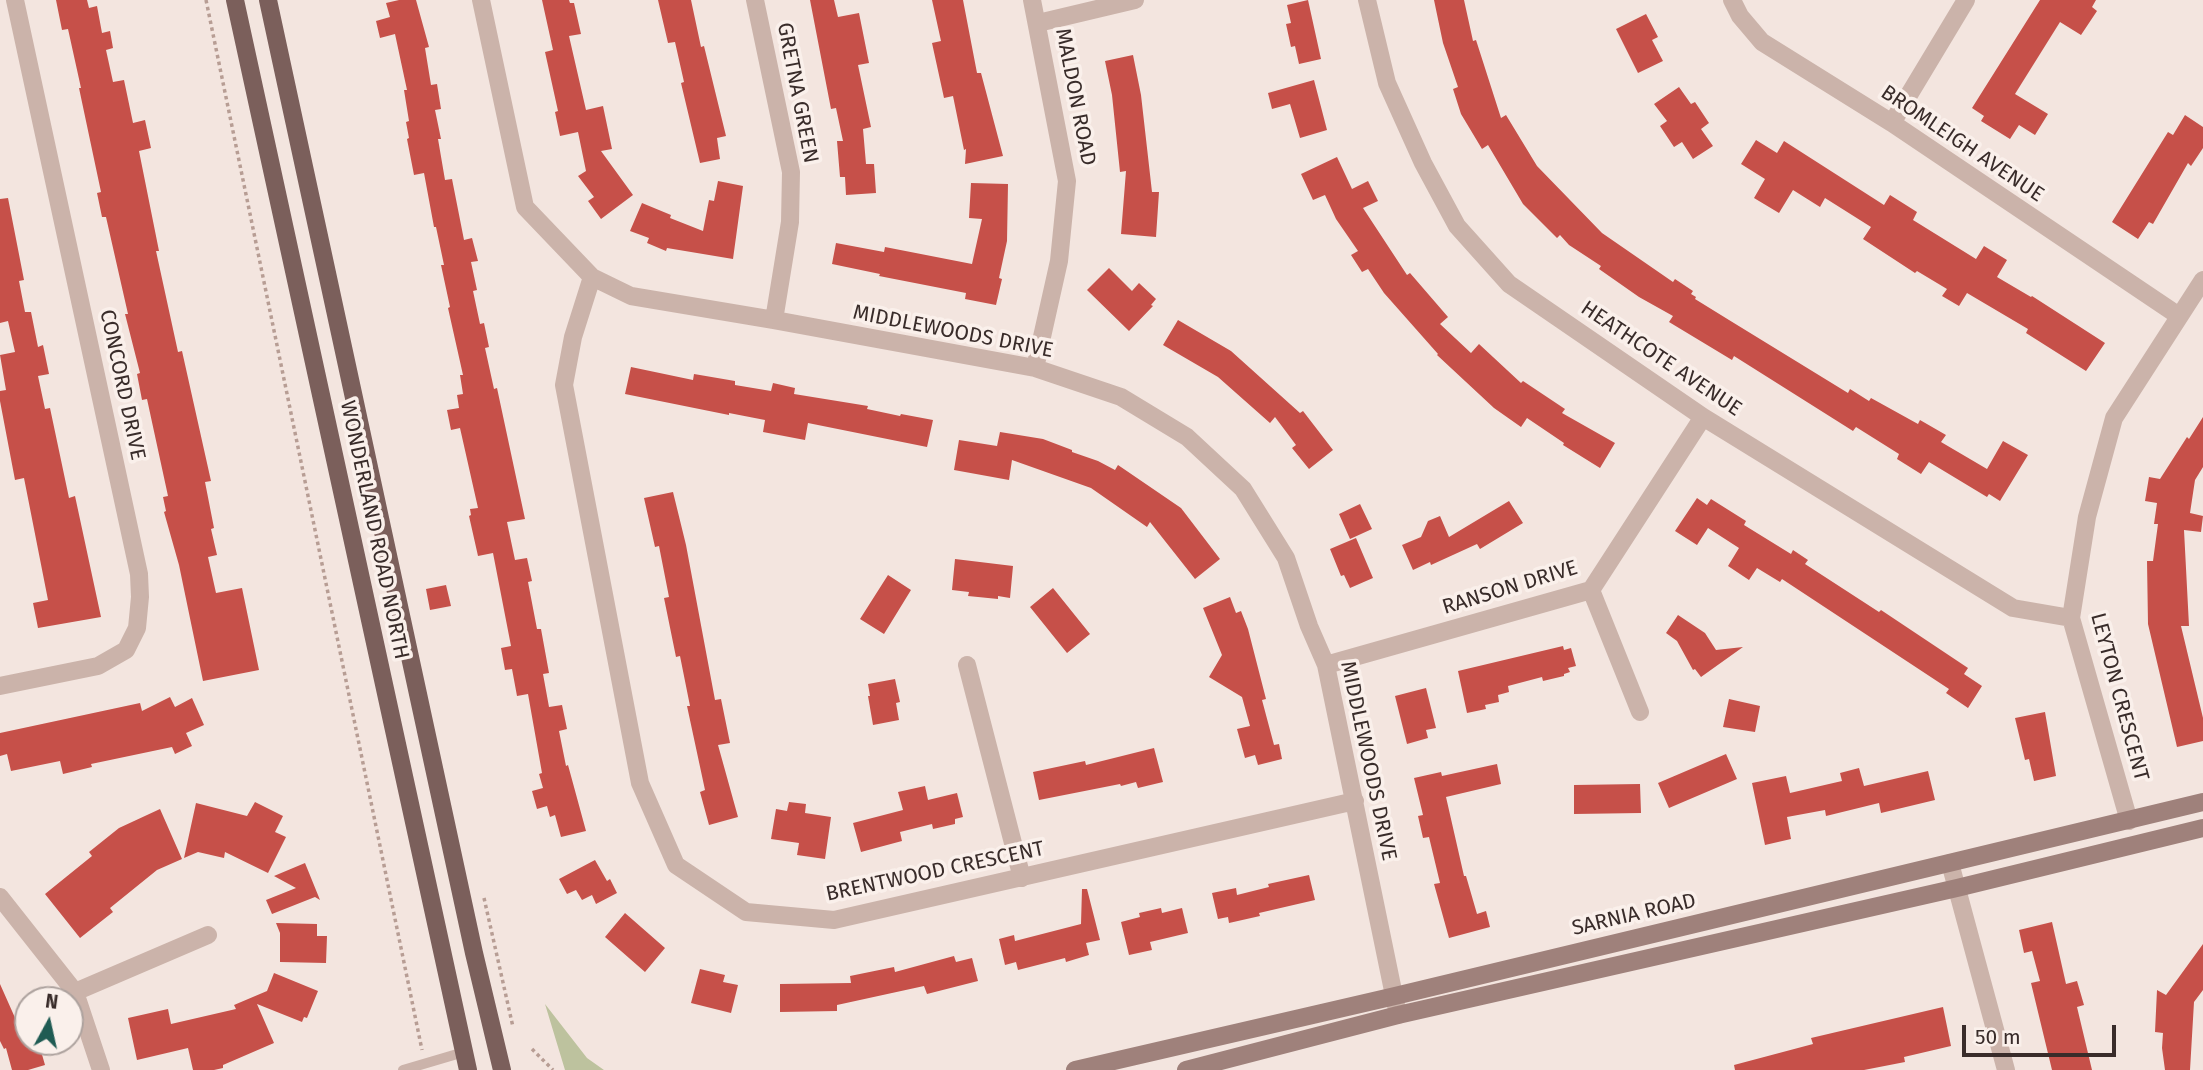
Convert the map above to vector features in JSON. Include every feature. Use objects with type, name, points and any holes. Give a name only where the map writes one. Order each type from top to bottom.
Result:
[{"type":"main road","name":"WONDERLAND ROAD NORTH","points":[[235,0],[468,1070]]},
{"type":"main road","name":"WONDERLAND ROAD NORTH","points":[[268,0],[468,926],[502,1070]]},
{"type":"main road","name":"SARNIA ROAD","points":[[1075,1070],[2203,802]]},
{"type":"main road","points":[[1186,1070],[1398,1015],[1957,888],[2203,828]]},
{"type":"street","name":"CONCORD DRIVE","points":[[0,686],[98,666],[126,650],[137,628],[141,597],[139,574],[15,0]]},
{"type":"street","name":"MIDDLEWOODS DRIVE","points":[[481,0],[525,207],[592,277],[631,296],[1035,368],[1121,397],[1187,437],[1243,489],[1286,558],[1309,626],[1326,665],[1398,1015]]},
{"type":"street","name":"GRETNA GREEN","points":[[755,0],[792,172],[790,222],[774,320]]},
{"type":"street","name":"MALDON ROAD","points":[[1032,0],[1067,181],[1059,261],[1035,368]]},
{"type":"street","points":[[1038,23],[1135,0]]},
{"type":"street","name":"HEATHCOTE AVENUE","points":[[1367,0],[1387,83],[1423,163],[1457,226],[1509,284],[1703,417],[2013,608],[2071,618]]},
{"type":"street","name":"BROMLEIGH AVENUE","points":[[1732,0],[1740,16],[1762,42],[1892,124],[2179,316]]},
{"type":"street","points":[[1892,124],[1966,0]]},
{"type":"street","name":"BRENTWOOD CRESCENT","points":[[592,277],[573,337],[564,386],[640,783],[676,864],[746,912],[834,920],[1354,801]]},
{"type":"street","name":"LEYTON CRESCENT","points":[[2129,821],[2071,618],[2087,517],[2114,418],[2203,280]]},
{"type":"street","name":"RANSON DRIVE","points":[[1326,665],[1591,590],[1703,417]]},
{"type":"street","points":[[1591,590],[1640,712]]},
{"type":"street","points":[[967,665],[1022,878]]},
{"type":"street","points":[[1950,863],[2006,1070]]},
{"type":"street","points":[[0,897],[70,986]]},
{"type":"street","points":[[84,988],[208,935]]},
{"type":"street","points":[[84,1019],[101,1070]]},
{"type":"lane","points":[[2129,821],[2135,844]]},
{"type":"lane","points":[[403,1070],[464,1052]]},
{"type":"path","points":[[206,0],[425,1064]]},
{"type":"path","points":[[532,1049],[553,1070]]},
{"type":"green space","points":[[545,1004],[587,1058],[604,1070],[565,1070]]},
{"type":"building","points":[[56,0],[87,0],[89,8],[97,6],[102,33],[110,31],[113,48],[106,50],[113,82],[124,80],[133,123],[145,120],[151,148],[139,151],[159,251],[156,251],[211,481],[205,482],[217,555],[208,557],[216,593],[242,588],[259,670],[203,681],[179,565],[164,512],[163,497],[168,496],[147,399],[142,400],[137,374],[140,373],[125,314],[128,314],[106,217],[102,217],[97,193],[101,192],[81,88],[68,29],[62,30]]},
{"type":"building","points":[[416,0],[429,47],[425,48],[431,85],[437,84],[441,109],[435,110],[445,180],[452,179],[464,240],[472,238],[478,261],[471,262],[477,290],[473,291],[480,324],[484,323],[489,347],[485,348],[494,389],[497,388],[525,519],[507,522],[515,560],[527,558],[532,581],[528,582],[549,673],[543,674],[549,707],[562,705],[567,729],[559,731],[566,766],[568,765],[586,831],[561,837],[555,815],[550,817],[547,806],[537,809],[532,791],[543,788],[528,694],[517,696],[512,669],[505,670],[501,648],[511,646],[493,553],[478,556],[469,516],[470,509],[478,508],[460,428],[451,430],[447,410],[459,408],[457,395],[463,394],[460,375],[463,375],[448,308],[450,307],[441,265],[444,265],[424,173],[414,175],[407,139],[406,122],[409,121],[404,90],[407,90],[395,34],[380,38],[376,21],[390,17],[386,3]]},
{"type":"building","points":[[542,0],[569,0],[574,3],[581,34],[569,36],[586,110],[603,106],[612,149],[601,151],[633,195],[601,219],[588,201],[594,197],[578,176],[586,171],[578,132],[560,136],[555,112],[558,111],[545,52],[553,50]]},
{"type":"building","points":[[658,0],[691,0],[726,136],[717,138],[720,159],[700,163],[681,83],[684,82],[675,42],[668,43]]},
{"type":"building","points":[[810,0],[834,0],[838,17],[859,13],[869,63],[858,65],[871,127],[863,129],[866,164],[874,164],[876,193],[846,195],[845,177],[840,177],[837,141],[843,141],[836,108],[831,109]]},
{"type":"building","points":[[932,0],[963,0],[977,73],[981,73],[1003,156],[965,164],[966,149],[964,150],[953,96],[944,98],[932,43],[941,41]]},
{"type":"building","points":[[1308,0],[1321,59],[1299,64],[1295,46],[1291,47],[1286,24],[1291,23],[1287,5]]},
{"type":"building","points":[[1434,0],[1464,0],[1473,41],[1476,40],[1501,118],[1506,115],[1537,166],[1602,233],[1673,282],[1675,279],[1693,291],[1691,294],[1695,299],[1848,393],[1850,389],[1869,401],[1871,398],[1918,424],[1920,420],[1946,435],[1941,442],[1987,469],[2003,441],[2028,455],[2000,501],[1989,494],[1987,497],[1929,462],[1921,474],[1897,459],[1899,454],[1856,427],[1853,431],[1734,356],[1732,360],[1669,322],[1673,316],[1639,297],[1599,269],[1601,266],[1569,245],[1560,235],[1557,238],[1523,204],[1488,145],[1482,149],[1461,114],[1453,89],[1458,87],[1443,43]]},
{"type":"building","points":[[2040,0],[2096,0],[2092,7],[2097,11],[2081,35],[2060,22],[2015,94],[2048,114],[2035,135],[2019,125],[2010,139],[1981,121],[1984,116],[1972,108]]},
{"type":"building","points":[[1646,14],[1658,37],[1652,40],[1663,61],[1638,73],[1616,29]]},
{"type":"building","points":[[1133,55],[1141,95],[1152,192],[1159,192],[1156,237],[1121,234],[1126,171],[1120,172],[1112,95],[1105,61]]},
{"type":"building","points":[[1314,80],[1327,130],[1300,138],[1290,104],[1272,109],[1268,93]]},
{"type":"building","points":[[1679,87],[1691,104],[1695,102],[1709,123],[1701,129],[1713,146],[1693,159],[1682,142],[1674,147],[1660,126],[1667,121],[1654,104]]},
{"type":"building","points":[[2185,115],[2203,127],[2203,148],[2191,166],[2188,163],[2153,224],[2149,222],[2138,239],[2112,222],[2168,132],[2173,135]]},
{"type":"building","points":[[1756,140],[1777,153],[1784,141],[1884,205],[1890,195],[1917,212],[1913,220],[1976,259],[1984,246],[2007,260],[1997,277],[2105,343],[2086,371],[2026,333],[2028,329],[1967,293],[1959,306],[1942,296],[1947,289],[1917,271],[1915,273],[1863,239],[1871,227],[1825,198],[1820,207],[1793,190],[1779,213],[1754,198],[1765,179],[1741,164]]},
{"type":"building","points":[[1337,157],[1352,189],[1368,181],[1378,201],[1363,208],[1407,275],[1410,273],[1448,317],[1440,324],[1471,353],[1479,344],[1521,383],[1523,381],[1565,409],[1562,413],[1615,443],[1600,468],[1527,418],[1521,427],[1494,408],[1437,355],[1384,293],[1368,269],[1362,272],[1351,255],[1358,251],[1336,219],[1325,195],[1313,200],[1301,174]]},
{"type":"building","points":[[718,181],[743,186],[733,259],[667,248],[666,251],[647,243],[649,238],[630,231],[642,203],[703,231],[709,200],[714,201]]},
{"type":"building","points":[[971,183],[1008,184],[1007,241],[996,305],[965,299],[966,293],[832,264],[836,243],[884,252],[885,247],[972,264],[982,219],[969,218]]},
{"type":"building","points":[[8,198],[24,280],[19,281],[25,312],[31,312],[38,347],[43,345],[49,374],[38,376],[45,409],[50,408],[69,498],[75,496],[101,617],[38,628],[33,603],[48,600],[24,478],[15,480],[0,401],[0,391],[6,390],[0,355],[15,352],[8,321],[0,323],[0,199]]},
{"type":"building","points":[[1109,268],[1132,291],[1139,283],[1156,299],[1151,305],[1153,306],[1129,331],[1087,290]]},
{"type":"building","points":[[1178,320],[1231,351],[1300,413],[1303,411],[1333,450],[1309,469],[1292,448],[1296,445],[1275,417],[1270,423],[1218,377],[1163,345]]},
{"type":"building","points":[[631,367],[693,380],[694,374],[735,381],[735,385],[771,391],[773,383],[795,388],[794,394],[868,406],[867,409],[900,416],[901,414],[933,420],[927,447],[808,423],[805,440],[763,432],[765,420],[625,394]]},
{"type":"building","points":[[2203,417],[2203,467],[2195,480],[2190,513],[2203,516],[2201,532],[2184,530],[2189,626],[2181,626],[2203,718],[2203,741],[2177,747],[2148,624],[2147,561],[2153,561],[2158,524],[2154,524],[2157,503],[2145,501],[2149,477],[2160,479]]},
{"type":"building","points":[[1000,432],[1043,439],[1115,470],[1118,465],[1181,508],[1220,559],[1195,579],[1150,522],[1147,527],[1091,488],[1012,460],[1009,480],[954,470],[959,440],[997,446]]},
{"type":"building","points":[[673,492],[686,545],[715,700],[721,699],[730,743],[718,745],[738,817],[709,825],[700,792],[705,790],[687,706],[690,706],[680,656],[676,657],[664,598],[669,597],[659,546],[655,547],[644,498]]},
{"type":"building","points":[[1697,498],[1707,505],[1711,499],[1746,521],[1744,525],[1791,554],[1793,550],[1808,560],[1805,564],[1968,668],[1964,674],[1982,686],[1968,708],[1946,693],[1949,689],[1782,579],[1780,582],[1757,568],[1749,580],[1728,566],[1739,548],[1708,528],[1697,545],[1675,531]]},
{"type":"building","points":[[1509,501],[1523,523],[1480,549],[1477,544],[1431,565],[1430,562],[1413,570],[1402,545],[1421,537],[1428,521],[1440,516],[1449,537]]},
{"type":"building","points":[[1360,504],[1372,529],[1350,539],[1339,514]]},
{"type":"building","points":[[1356,538],[1373,578],[1350,588],[1344,575],[1341,576],[1330,549]]},
{"type":"building","points":[[955,559],[1013,566],[1010,598],[968,596],[969,592],[952,590]]},
{"type":"building","points":[[888,575],[911,590],[884,634],[860,619]]},
{"type":"building","points":[[446,585],[451,606],[430,610],[426,589]]},
{"type":"building","points":[[1053,588],[1090,634],[1067,653],[1030,607]]},
{"type":"building","points":[[1230,597],[1236,613],[1241,611],[1248,629],[1266,699],[1262,700],[1274,745],[1279,744],[1282,759],[1258,765],[1255,755],[1245,758],[1237,729],[1250,726],[1242,697],[1209,677],[1222,655],[1203,608]]},
{"type":"building","points":[[1678,615],[1705,633],[1716,650],[1743,647],[1701,677],[1693,670],[1677,641],[1666,633]]},
{"type":"building","points":[[1563,646],[1564,650],[1571,648],[1576,666],[1568,668],[1570,672],[1543,681],[1542,677],[1508,686],[1509,692],[1498,695],[1499,702],[1485,705],[1486,709],[1467,713],[1458,671]]},
{"type":"building","points":[[895,679],[900,702],[896,703],[899,720],[873,725],[868,684]]},
{"type":"building","points":[[1426,688],[1436,728],[1426,730],[1428,738],[1407,744],[1395,696]]},
{"type":"building","points":[[170,697],[175,707],[192,698],[204,725],[186,733],[192,746],[175,754],[172,747],[91,764],[92,767],[63,774],[60,761],[11,771],[7,754],[0,756],[0,733],[140,703],[142,711]]},
{"type":"building","points":[[1729,699],[1760,706],[1755,732],[1723,727]]},
{"type":"building","points":[[2045,712],[2056,776],[2034,781],[2029,759],[2025,760],[2015,718]]},
{"type":"building","points":[[1154,748],[1163,782],[1138,788],[1136,782],[1121,786],[1120,784],[1039,800],[1033,772],[1085,761],[1086,765]]},
{"type":"building","points":[[1726,754],[1737,779],[1669,808],[1658,783]]},
{"type":"building","points":[[1497,764],[1501,784],[1446,797],[1464,876],[1477,914],[1486,911],[1490,927],[1449,938],[1434,884],[1440,883],[1429,837],[1423,838],[1418,816],[1423,815],[1414,778],[1441,772],[1442,776]]},
{"type":"building","points":[[1859,768],[1864,786],[1928,771],[1935,800],[1881,813],[1879,803],[1826,816],[1825,810],[1787,817],[1791,839],[1765,845],[1752,783],[1786,776],[1790,793],[1842,781],[1840,773]]},
{"type":"building","points":[[1640,784],[1641,813],[1574,814],[1574,785]]},
{"type":"building","points":[[925,786],[928,800],[957,793],[963,817],[955,819],[955,824],[933,829],[932,824],[900,832],[902,841],[861,852],[853,823],[903,810],[898,792]]},
{"type":"building","points":[[255,802],[283,816],[275,832],[286,837],[268,873],[225,852],[224,858],[198,852],[184,858],[196,803],[247,816]]},
{"type":"building","points":[[789,802],[806,804],[805,813],[831,817],[825,859],[797,855],[799,843],[771,839],[776,809],[787,811]]},
{"type":"building","points":[[160,809],[182,859],[157,870],[110,908],[113,912],[80,938],[45,894],[92,856],[89,852],[119,828]]},
{"type":"building","points":[[595,860],[617,893],[596,904],[592,895],[582,900],[576,890],[567,894],[559,879]]},
{"type":"building","points":[[305,863],[320,900],[315,897],[272,914],[266,900],[296,888],[274,876]]},
{"type":"building","points":[[1309,875],[1315,900],[1229,923],[1228,917],[1218,919],[1212,893],[1236,888],[1237,895],[1269,887],[1268,884]]},
{"type":"building","points":[[1082,889],[1087,889],[1100,940],[1086,943],[1089,955],[1018,970],[1016,962],[1005,965],[999,939],[1014,935],[1015,941],[1081,924]]},
{"type":"building","points":[[1161,908],[1162,913],[1182,908],[1188,933],[1150,942],[1152,950],[1129,955],[1121,922],[1140,917],[1139,913]]},
{"type":"building","points":[[625,913],[665,948],[645,972],[605,937]]},
{"type":"building","points":[[2052,922],[2066,984],[2077,981],[2084,1005],[2077,1007],[2092,1070],[2052,1070],[2031,983],[2040,981],[2032,951],[2024,953],[2019,930]]},
{"type":"building","points":[[276,923],[317,924],[317,936],[327,936],[326,963],[280,962],[280,933]]},
{"type":"building","points":[[2203,944],[2203,990],[2194,1002],[2190,1070],[2165,1070],[2163,1033],[2155,1032],[2157,990],[2166,995]]},
{"type":"building","points":[[954,956],[956,962],[972,958],[978,981],[927,994],[924,986],[837,1005],[837,1011],[780,1012],[780,984],[851,983],[850,976],[894,967],[895,972]]},
{"type":"building","points":[[700,969],[725,975],[723,982],[738,985],[731,1013],[691,1003]]},
{"type":"building","points":[[274,973],[318,991],[307,1018],[304,1017],[302,1022],[257,1004],[274,1043],[214,1070],[193,1070],[188,1048],[137,1060],[128,1018],[168,1009],[171,1024],[236,1009],[234,1005],[267,991]]},
{"type":"building","points":[[0,984],[14,1016],[14,1056],[42,1056],[45,1065],[28,1070],[12,1070],[6,1048],[4,1049],[0,1041]]},
{"type":"building","points":[[1943,1007],[1951,1046],[1904,1057],[1905,1062],[1864,1070],[1735,1070],[1734,1065],[1813,1044],[1811,1038]]}]
